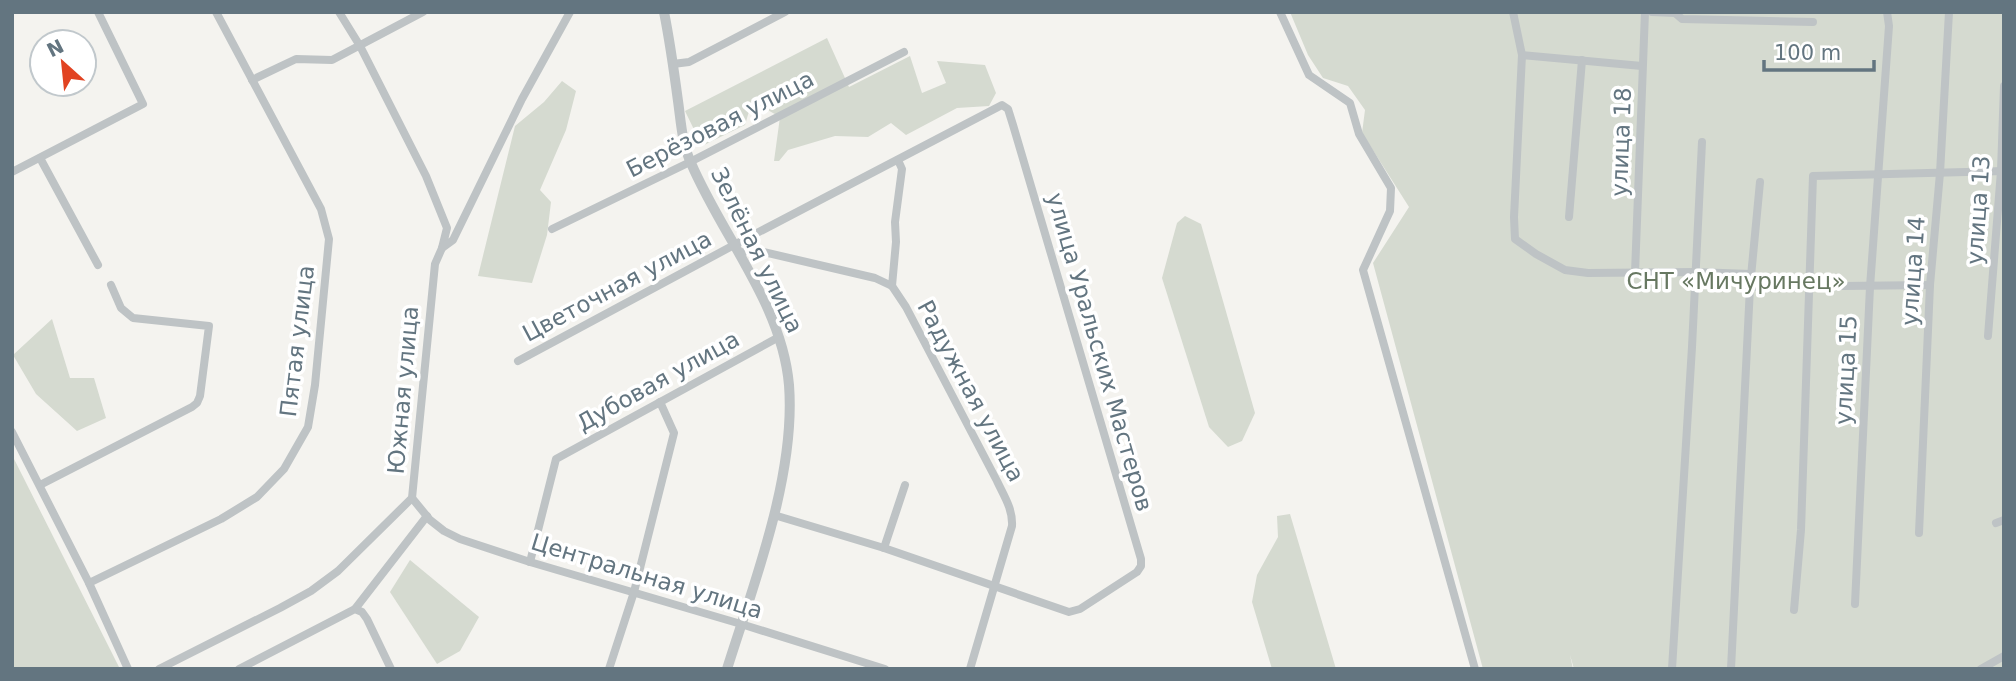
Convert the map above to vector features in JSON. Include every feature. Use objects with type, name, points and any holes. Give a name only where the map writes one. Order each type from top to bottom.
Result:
[{"type":"street","points":[[12,172],[143,104],[98,12]]},
{"type":"street","name":"Пятая улица","points":[[89,583],[221,519],[257,497],[284,469],[308,427],[320,340],[329,239],[321,209],[216,12]]},
{"type":"street","points":[[339,12],[360,46],[430,186],[447,228],[442,248]]},
{"type":"street","points":[[252,80],[296,59],[332,60],[423,12]]},
{"type":"street","name":"Южная улица","points":[[159,669],[311,591],[338,571],[412,498],[435,264],[442,248],[453,240],[522,99],[570,12]]},
{"type":"street","name":"Зелёная улица","points":[[664,12],[684,144],[690,162],[769,311],[779,337],[789,385],[782,478],[774,515],[727,669]]},
{"type":"street","points":[[673,64],[690,62],[785,12]]},
{"type":"street","points":[[1280,12],[1309,75],[1350,103],[1359,134],[1391,188],[1390,211],[1363,270],[1475,669]]},
{"type":"street","points":[[1513,12],[1522,55],[1515,239],[1565,270],[1588,273],[1751,274]]},
{"type":"street","name":"улица 18","points":[[1635,273],[1645,12]]},
{"type":"street","points":[[1651,12],[1675,13],[1682,19],[1814,22]]},
{"type":"street","name":"улица 15","points":[[1855,604],[1870,287],[1889,26],[1887,12]]},
{"type":"street","name":"улица 14","points":[[1919,533],[1930,285],[1940,173],[1949,12]]},
{"type":"street","name":"Берёзовая улица","points":[[552,229],[690,162],[904,52]]},
{"type":"street","points":[[1522,55],[1642,66]]},
{"type":"street","points":[[1569,217],[1582,60]]},
{"type":"street","name":"улица 13","points":[[1988,336],[2003,171],[2004,86]]},
{"type":"street","name":"улица Уральских Мастеров","points":[[898,160],[1002,104],[1008,109],[1141,559],[1137,572],[1080,609],[1069,612],[993,587]]},
{"type":"street","points":[[1671,669],[1702,142]]},
{"type":"street","points":[[40,158],[98,265]]},
{"type":"street","points":[[892,286],[895,222],[902,169],[898,160]]},
{"type":"street","name":"Цветочная улица","points":[[518,361],[736,249],[898,160]]},
{"type":"street","points":[[1794,610],[1801,530],[1813,176],[2003,171]]},
{"type":"street","points":[[1731,669],[1749,287],[1760,182]]},
{"type":"street","name":"Радужная улица","points":[[736,249],[751,249],[875,278],[892,286],[906,307],[1013,517],[970,669]]},
{"type":"street","points":[[40,485],[197,403],[202,389],[209,326],[133,318],[121,308],[111,285]]},
{"type":"street","points":[[1749,287],[1930,285]]},
{"type":"street","name":"Дубовая улица","points":[[530,562],[555,459],[779,337]]},
{"type":"street","points":[[609,669],[634,592],[674,433],[660,402]]},
{"type":"street","points":[[12,432],[89,583],[128,669]]},
{"type":"street","points":[[884,548],[905,485]]},
{"type":"street","name":"Центральная улица","points":[[412,498],[444,531],[460,539],[885,669]]},
{"type":"street","points":[[774,515],[884,548],[993,587]]},
{"type":"street","points":[[239,669],[355,609],[427,516]]},
{"type":"street","points":[[355,609],[362,612],[367,619],[391,669]]},
{"type":"street","points":[[1981,669],[2004,656]]},
{"type":"green space","name":"СНТ «Мичуринец»","points":[[1290,12],[2004,12],[2004,669],[1574,669],[1570,655],[1573,669],[1483,669],[1373,263],[1409,207],[1362,133],[1365,110],[1348,86],[1323,78],[1308,55]]},
{"type":"green space","points":[[827,38],[849,87],[910,56],[922,93],[946,83],[937,61],[985,65],[996,93],[989,106],[957,108],[906,135],[891,123],[868,137],[835,136],[788,150],[779,161],[774,161],[780,117],[752,101],[745,125],[702,146],[685,111]]},
{"type":"green space","points":[[562,81],[576,91],[566,130],[540,190],[551,202],[547,235],[532,283],[478,276],[515,126],[544,102]]},
{"type":"green space","points":[[1185,216],[1201,224],[1255,413],[1242,441],[1228,447],[1209,427],[1162,278],[1177,223]]},
{"type":"green space","points":[[52,319],[70,378],[94,378],[106,418],[77,431],[36,394],[13,355]]},
{"type":"green space","points":[[12,455],[120,669],[12,669]]},
{"type":"green space","points":[[1290,514],[1336,669],[1272,669],[1252,602],[1257,575],[1278,537],[1277,516]]},
{"type":"green space","points":[[410,560],[479,617],[460,651],[437,664],[390,592]]}]
